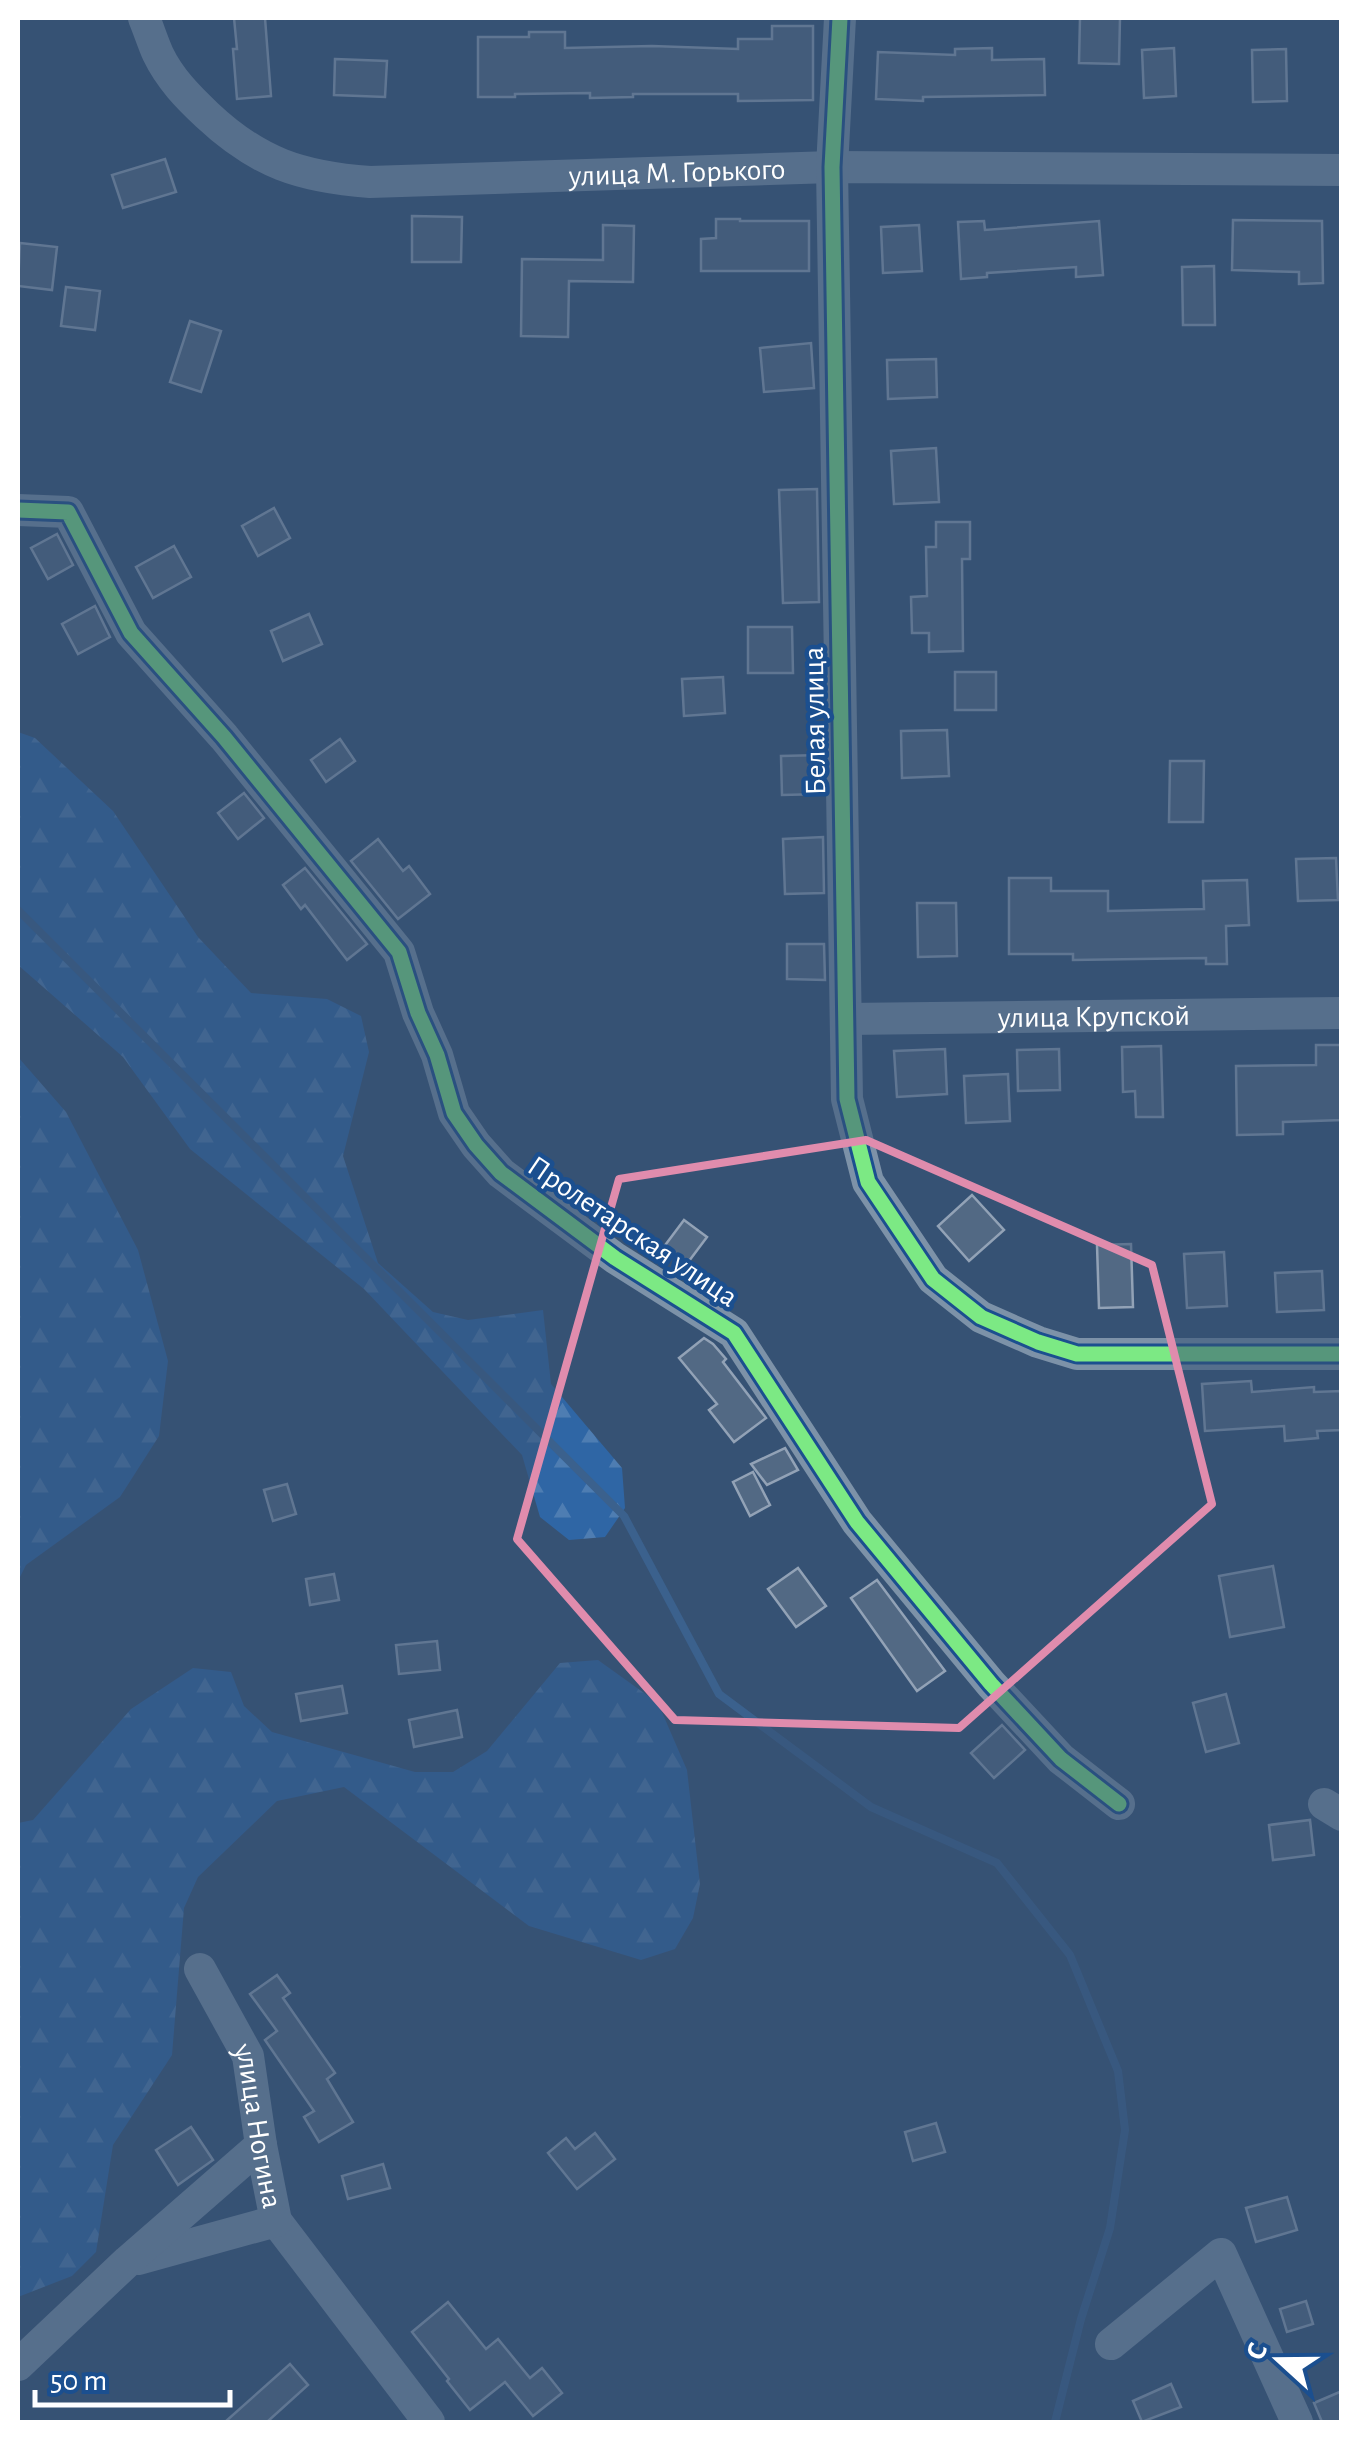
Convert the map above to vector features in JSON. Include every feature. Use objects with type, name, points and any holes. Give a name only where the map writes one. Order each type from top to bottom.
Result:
[{"type":"street","name":"улица М. Горького","points":[[144,18],[159,56],[183,93],[224,131],[255,154],[329,179],[370,182],[832,167],[1342,170]]},
{"type":"street","name":"Белая улица","points":[[840,18],[832,167],[847,1099],[868,1182],[934,1280],[981,1317],[1038,1342],[1077,1354],[1342,1354]]},
{"type":"street","name":"Пролетарская улица","points":[[18,510],[68,512],[131,633],[224,737],[399,952],[454,1113],[476,1145],[501,1173],[615,1258],[734,1333],[856,1522],[1002,1696],[1061,1758],[1119,1804]]},
{"type":"street","name":"улица Крупской","points":[[846,1019],[1342,1013]]},
{"type":"street","name":"улица Ногина","points":[[200,1969],[248,2056],[276,2221],[430,2422]]},
{"type":"street","points":[[18,2366],[128,2261],[261,2146]]},
{"type":"street","points":[[128,2261],[276,2221]]},
{"type":"street","points":[[1110,2344],[1220,2254],[1297,2422]]},
{"type":"highlighted area","points":[[866,1140],[1152,1265],[1212,1504],[959,1728],[675,1720],[517,1539],[619,1179]]},
{"type":"green space","points":[[18,732],[35,738],[113,811],[198,937],[251,993],[327,999],[361,1016],[369,1052],[343,1156],[378,1263],[433,1312],[468,1320],[543,1310],[551,1384],[622,1468],[625,1508],[605,1537],[569,1540],[540,1517],[522,1455],[364,1289],[190,1149],[123,1057],[18,965]]},
{"type":"green space","points":[[18,1057],[66,1112],[138,1250],[168,1361],[159,1436],[120,1497],[26,1565],[18,1581]]},
{"type":"green space","points":[[598,1660],[658,1703],[687,1770],[700,1884],[693,1918],[675,1949],[641,1960],[529,1926],[344,1787],[277,1801],[198,1877],[184,1908],[172,2055],[113,2145],[96,2252],[72,2276],[18,2297],[18,1823],[33,1820],[131,1709],[193,1668],[231,1672],[244,1706],[272,1732],[415,1772],[453,1772],[487,1751],[560,1663]]},
{"type":"building","points":[[234,18],[265,18],[271,96],[237,99]]},
{"type":"building","points":[[1080,18],[1120,18],[1119,64],[1079,63]]},
{"type":"building","points":[[772,26],[813,26],[813,100],[738,101],[738,94],[478,97],[478,37],[565,32],[565,48],[738,49],[738,39],[772,39]]},
{"type":"building","points":[[992,48],[992,60],[1044,59],[1045,95],[923,97],[923,101],[876,99],[878,52],[955,55],[955,49]]},
{"type":"building","points":[[1174,48],[1176,96],[1144,98],[1142,50]]},
{"type":"building","points":[[1286,49],[1287,101],[1253,102],[1252,50]]},
{"type":"building","points":[[335,59],[387,61],[385,97],[334,95]]},
{"type":"building","points":[[165,159],[176,192],[123,208],[112,175]]},
{"type":"building","points":[[412,216],[462,217],[461,262],[412,262]]},
{"type":"building","points":[[716,219],[809,221],[809,271],[701,271],[701,239],[716,238]]},
{"type":"building","points":[[1233,220],[1322,221],[1323,283],[1299,284],[1299,272],[1232,270]]},
{"type":"building","points":[[984,221],[985,230],[1099,221],[1103,275],[1076,277],[1076,267],[987,273],[987,277],[961,279],[958,222]]},
{"type":"building","points":[[603,225],[634,226],[633,282],[569,281],[568,337],[521,336],[522,259],[603,260]]},
{"type":"building","points":[[919,225],[922,271],[883,273],[881,227]]},
{"type":"building","points":[[20,243],[57,247],[52,290],[18,286]]},
{"type":"building","points":[[1214,266],[1215,325],[1183,325],[1182,267]]},
{"type":"building","points":[[66,287],[100,291],[95,330],[61,326]]},
{"type":"building","points":[[190,321],[221,331],[201,392],[170,382]]},
{"type":"building","points":[[811,343],[814,388],[764,392],[760,348]]},
{"type":"building","points":[[936,359],[937,397],[888,399],[887,360]]},
{"type":"building","points":[[936,448],[939,502],[894,504],[891,451]]},
{"type":"building","points":[[817,489],[819,602],[783,603],[779,490]]},
{"type":"building","points":[[274,508],[290,538],[258,556],[242,526]]},
{"type":"building","points":[[936,522],[970,522],[970,559],[962,559],[963,651],[929,652],[929,633],[912,633],[911,597],[927,596],[926,547],[936,547]]},
{"type":"building","points":[[57,534],[73,565],[48,579],[31,548]]},
{"type":"building","points":[[174,546],[191,577],[153,598],[136,567]]},
{"type":"building","points":[[95,606],[110,637],[78,654],[62,624]]},
{"type":"building","points":[[309,614],[322,644],[283,661],[271,631]]},
{"type":"building","points":[[748,627],[792,627],[793,673],[748,673]]},
{"type":"building","points":[[955,672],[996,672],[996,710],[955,710]]},
{"type":"building","points":[[723,677],[725,713],[684,716],[682,679]]},
{"type":"building","points":[[947,730],[949,776],[902,778],[901,731]]},
{"type":"building","points":[[340,739],[355,761],[326,782],[311,760]]},
{"type":"building","points":[[821,755],[822,794],[782,795],[781,756]]},
{"type":"building","points":[[1170,761],[1204,761],[1203,822],[1169,822]]},
{"type":"building","points":[[244,793],[264,818],[238,839],[218,813]]},
{"type":"building","points":[[823,837],[824,893],[785,894],[783,839]]},
{"type":"building","points":[[378,839],[403,871],[409,866],[430,894],[398,919],[351,861]]},
{"type":"building","points":[[1336,858],[1338,900],[1298,901],[1296,859]]},
{"type":"building","points":[[305,868],[367,944],[347,960],[305,905],[301,909],[283,885]]},
{"type":"building","points":[[1009,878],[1051,878],[1051,891],[1108,891],[1108,911],[1204,909],[1203,881],[1247,880],[1249,925],[1226,926],[1227,964],[1206,964],[1206,958],[1073,960],[1073,954],[1009,954]]},
{"type":"building","points":[[917,903],[956,903],[957,956],[918,957]]},
{"type":"building","points":[[787,944],[824,944],[825,980],[787,979]]},
{"type":"building","points":[[1316,1045],[1342,1045],[1342,1120],[1283,1122],[1283,1134],[1237,1135],[1236,1066],[1316,1065]]},
{"type":"building","points":[[1161,1046],[1163,1117],[1136,1117],[1135,1091],[1123,1092],[1122,1047]]},
{"type":"building","points":[[945,1049],[947,1094],[897,1097],[894,1051]]},
{"type":"building","points":[[1059,1049],[1060,1090],[1018,1091],[1017,1050]]},
{"type":"building","points":[[1008,1074],[1010,1121],[966,1123],[964,1076]]},
{"type":"building","points":[[972,1195],[1004,1230],[969,1261],[938,1226]]},
{"type":"building","points":[[684,1220],[707,1237],[686,1265],[663,1248]]},
{"type":"building","points":[[1131,1244],[1133,1307],[1099,1308],[1097,1245]]},
{"type":"building","points":[[1224,1252],[1227,1306],[1187,1308],[1184,1254]]},
{"type":"building","points":[[1322,1271],[1324,1310],[1277,1312],[1275,1273]]},
{"type":"building","points":[[704,1338],[726,1359],[723,1362],[766,1418],[734,1442],[709,1410],[717,1404],[679,1358]]},
{"type":"building","points":[[1251,1381],[1252,1392],[1314,1387],[1314,1392],[1342,1391],[1342,1430],[1317,1431],[1318,1438],[1285,1441],[1284,1426],[1205,1431],[1202,1384]]},
{"type":"building","points":[[785,1448],[798,1470],[767,1485],[751,1464]]},
{"type":"building","points":[[753,1472],[770,1505],[750,1516],[733,1482]]},
{"type":"building","points":[[287,1484],[296,1514],[273,1521],[264,1490]]},
{"type":"building","points":[[1273,1566],[1284,1627],[1230,1637],[1219,1576]]},
{"type":"building","points":[[798,1568],[826,1606],[796,1627],[768,1589]]},
{"type":"building","points":[[334,1574],[339,1600],[310,1605],[306,1579]]},
{"type":"building","points":[[877,1580],[945,1671],[917,1691],[851,1598]]},
{"type":"building","points":[[437,1641],[440,1670],[399,1674],[396,1645]]},
{"type":"building","points":[[342,1686],[347,1713],[301,1721],[296,1694]]},
{"type":"building","points":[[1226,1694],[1239,1743],[1206,1752],[1193,1703]]},
{"type":"building","points":[[457,1710],[462,1737],[414,1747],[409,1720]]},
{"type":"building","points":[[1002,1725],[1025,1750],[994,1778],[971,1753]]},
{"type":"building","points":[[1310,1820],[1314,1855],[1273,1860],[1269,1825]]},
{"type":"building","points":[[277,1975],[290,1993],[283,1998],[335,2073],[327,2079],[353,2122],[319,2142],[304,2117],[314,2111],[265,2040],[277,2031],[250,1994]]},
{"type":"building","points":[[936,2123],[945,2152],[913,2161],[905,2132]]},
{"type":"building","points":[[191,2127],[213,2160],[178,2185],[156,2150]]},
{"type":"building","points":[[595,2133],[615,2159],[577,2189],[548,2153],[566,2138],[575,2149]]},
{"type":"building","points":[[383,2164],[390,2188],[348,2199],[342,2176]]},
{"type":"building","points":[[1287,2197],[1297,2230],[1256,2242],[1246,2208]]},
{"type":"building","points":[[1306,2301],[1313,2324],[1287,2332],[1280,2309]]},
{"type":"building","points":[[448,2302],[486,2349],[498,2339],[530,2378],[542,2368],[562,2393],[533,2416],[505,2382],[470,2410],[412,2332]]},
{"type":"building","points":[[290,2364],[308,2385],[267,2422],[225,2422]]},
{"type":"building","points":[[1171,2384],[1181,2407],[1142,2422],[1133,2401]]},
{"type":"building","points":[[1342,2391],[1342,2422],[1322,2422],[1314,2403]]},
{"type":"waterway","points":[[18,910],[624,1516],[719,1694],[871,1807],[997,1863],[1070,1955],[1118,2071],[1125,2130],[1110,2228],[1081,2319],[1055,2422]]},
{"type":"cycle path","points":[[840,18],[832,167],[847,1099],[868,1182],[933,1279],[981,1317],[1038,1342],[1077,1354],[1342,1354]]},
{"type":"cycle path","points":[[18,510],[68,512],[131,633],[224,737],[399,952],[454,1113],[476,1145],[501,1173],[615,1258],[734,1333],[857,1522],[991,1684],[1061,1759],[1119,1804]]}]
